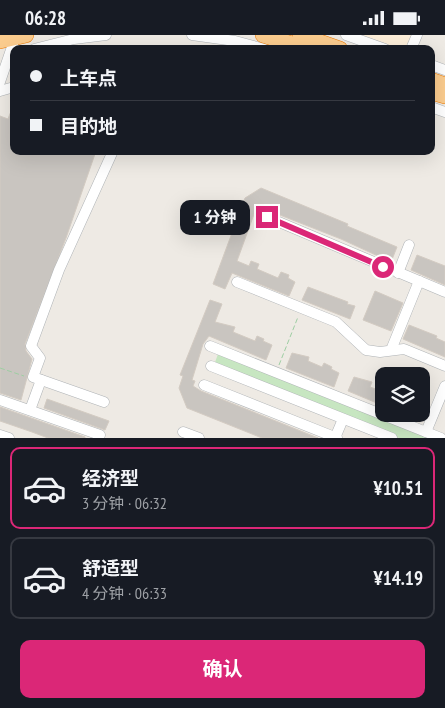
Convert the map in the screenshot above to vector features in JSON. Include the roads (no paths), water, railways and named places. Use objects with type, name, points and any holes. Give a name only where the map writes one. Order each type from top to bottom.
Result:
[{"type":"highway","points":[[263,35],[295,45]]},
{"type":"highway","points":[[300,35],[329,45]]},
{"type":"street","points":[[50,45],[74,39],[106,35]]},
{"type":"street","points":[[192,35],[250,45]]},
{"type":"street","points":[[346,35],[374,45]]},
{"type":"street","points":[[0,82],[8,56],[9,39]]},
{"type":"street","points":[[30,410],[40,358],[31,346],[35,333],[59,270],[111,155]]},
{"type":"street","points":[[267,217],[445,292]]},
{"type":"street","points":[[398,273],[409,245]]},
{"type":"street","points":[[392,350],[419,281]]},
{"type":"street","points":[[238,282],[336,322],[366,350],[404,349],[445,365]]},
{"type":"street","points":[[210,346],[441,438]]},
{"type":"street","points":[[211,366],[392,438]]},
{"type":"street","points":[[37,378],[104,402]]},
{"type":"street","points":[[204,385],[336,438],[342,419]]},
{"type":"street","points":[[426,432],[445,385]]},
{"type":"street","points":[[0,400],[100,435]]},
{"type":"street","points":[[183,432],[199,438]]},
{"type":"street","points":[[0,435],[9,438]]}]
